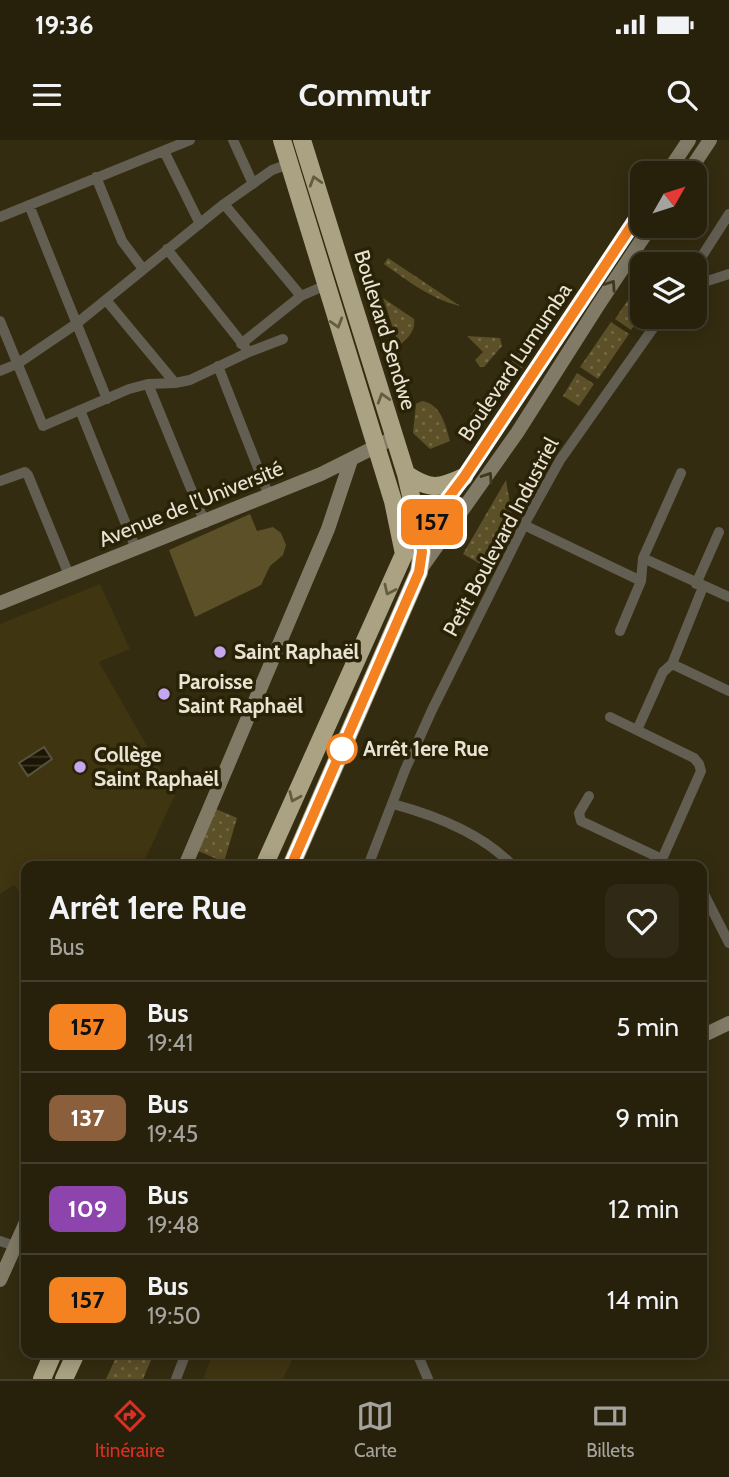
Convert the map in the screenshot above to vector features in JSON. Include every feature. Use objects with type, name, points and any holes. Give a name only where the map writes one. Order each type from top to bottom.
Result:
[{"type":"highway","name":"Boulevard Sendwe","points":[[282,140],[393,502],[404,554]]},
{"type":"highway","name":"Boulevard Sendwe","points":[[302,140],[395,437],[420,535]]},
{"type":"highway","points":[[406,474],[420,483],[434,487],[445,486],[464,477]]},
{"type":"highway","name":"Boulevard Lumumba","points":[[293,861],[419,572],[422,552],[420,535]]},
{"type":"highway","name":"Boulevard Lumumba","points":[[266,861],[404,554]]},
{"type":"highway","points":[[42,1379],[51,1358]]},
{"type":"highway","points":[[64,1379],[74,1358]]},
{"type":"main road","points":[[675,161],[689,140]]},
{"type":"main road","points":[[696,161],[710,140]]},
{"type":"main road","name":"Boulevard Lumumba","points":[[404,554],[464,477],[630,228]]},
{"type":"main road","name":"Boulevard Lumumba","points":[[419,572],[517,433],[644,238]]},
{"type":"main road","name":"Avenue de l’Université","points":[[0,603],[205,523],[351,460],[395,437]]},
{"type":"main road","points":[[187,861],[328,529],[351,460]]},
{"type":"main road","points":[[707,1034],[729,1023]]},
{"type":"main road","points":[[0,1280],[21,1233]]},
{"type":"street","points":[[0,217],[190,140]]},
{"type":"street","points":[[233,140],[253,184]]},
{"type":"street","points":[[164,151],[200,224]]},
{"type":"street","points":[[0,372],[17,364],[76,324],[224,204],[272,170],[289,164]]},
{"type":"street","points":[[96,177],[122,241],[143,269]]},
{"type":"street","points":[[224,204],[301,296]]},
{"type":"street","points":[[30,205],[107,399]]},
{"type":"street","points":[[705,252],[729,214]]},
{"type":"street","points":[[167,249],[245,348]]},
{"type":"street","points":[[707,281],[729,274]]},
{"type":"street","points":[[0,321],[43,426],[129,389],[148,384],[190,380],[245,348],[301,296],[326,285]]},
{"type":"street","points":[[107,300],[175,383]]},
{"type":"street","name":"Petit Boulevard Industriel","points":[[370,861],[432,710],[524,525],[560,460],[653,329]]},
{"type":"street","points":[[245,348],[283,339]]},
{"type":"street","points":[[218,366],[269,496]]},
{"type":"street","points":[[148,384],[205,523]]},
{"type":"street","points":[[80,410],[136,549]]},
{"type":"street","points":[[0,481],[21,471],[28,475],[69,575]]},
{"type":"street","points":[[620,631],[641,581],[643,558],[681,473]]},
{"type":"street","points":[[524,525],[641,581]]},
{"type":"street","points":[[637,730],[663,672],[672,664],[719,532]]},
{"type":"street","points":[[643,558],[699,586],[729,597]]},
{"type":"street","points":[[672,664],[729,691]]},
{"type":"street","points":[[610,717],[694,758],[699,764],[701,771],[662,861]]},
{"type":"street","points":[[589,796],[579,813],[581,821],[657,861]]},
{"type":"street","points":[[393,804],[481,840],[508,861]]},
{"type":"street","points":[[707,900],[729,943]]},
{"type":"street","points":[[0,1241],[15,1246]]},
{"type":"street","points":[[176,1379],[184,1358]]},
{"type":"street","points":[[418,1358],[428,1379]]},
{"type":"shaded area","points":[[388,258],[460,306],[439,299],[411,283],[384,264]]},
{"type":"shaded area","points":[[630,297],[631,330],[615,319]]},
{"type":"shaded area","points":[[383,298],[414,319],[413,331],[399,346]]},
{"type":"shaded area","points":[[611,322],[629,334],[598,379],[580,367]]},
{"type":"shaded area","points":[[551,326],[477,432],[471,414],[527,341]]},
{"type":"shaded area","points":[[467,336],[500,338],[502,346],[484,367],[480,367],[475,360],[483,352]]},
{"type":"shaded area","points":[[577,373],[594,384],[579,406],[563,396]]},
{"type":"shaded area","points":[[422,401],[438,410],[450,441],[430,449],[413,433],[416,404]]},
{"type":"shaded area","points":[[506,480],[512,516],[484,566],[463,554]]},
{"type":"shaded area","points":[[250,514],[257,531],[273,527],[281,533],[286,545],[283,555],[270,566],[261,585],[195,617],[169,550]]},
{"type":"shaded area","name":"Collège Saint Raphaël","points":[[100,584],[130,649],[99,662],[175,795],[144,861],[21,861],[21,893],[14,885],[0,894],[0,624]]},
{"type":"shaded area","points":[[44,747],[52,759],[28,776],[19,763]]},
{"type":"shaded area","points":[[216,809],[237,818],[224,861],[198,851]]},
{"type":"shaded area","points":[[116,1358],[152,1358],[143,1379],[106,1379]]},
{"type":"shaded area","points":[[211,1358],[293,1358],[283,1379],[203,1379]]},
{"type":"bus line","name":"157","points":[[293,861],[419,572],[422,552],[420,535],[464,477],[630,228]]},
{"type":"place","name":"Saint Raphaël","points":[[220,652]]},
{"type":"place","name":"Paroisse Saint Raphaël","points":[[164,694]]},
{"type":"place","name":"Arrêt 1ere Rue","points":[[342,749]]},
{"type":"place","name":"Collège Saint Raphaël","points":[[80,767]]}]
